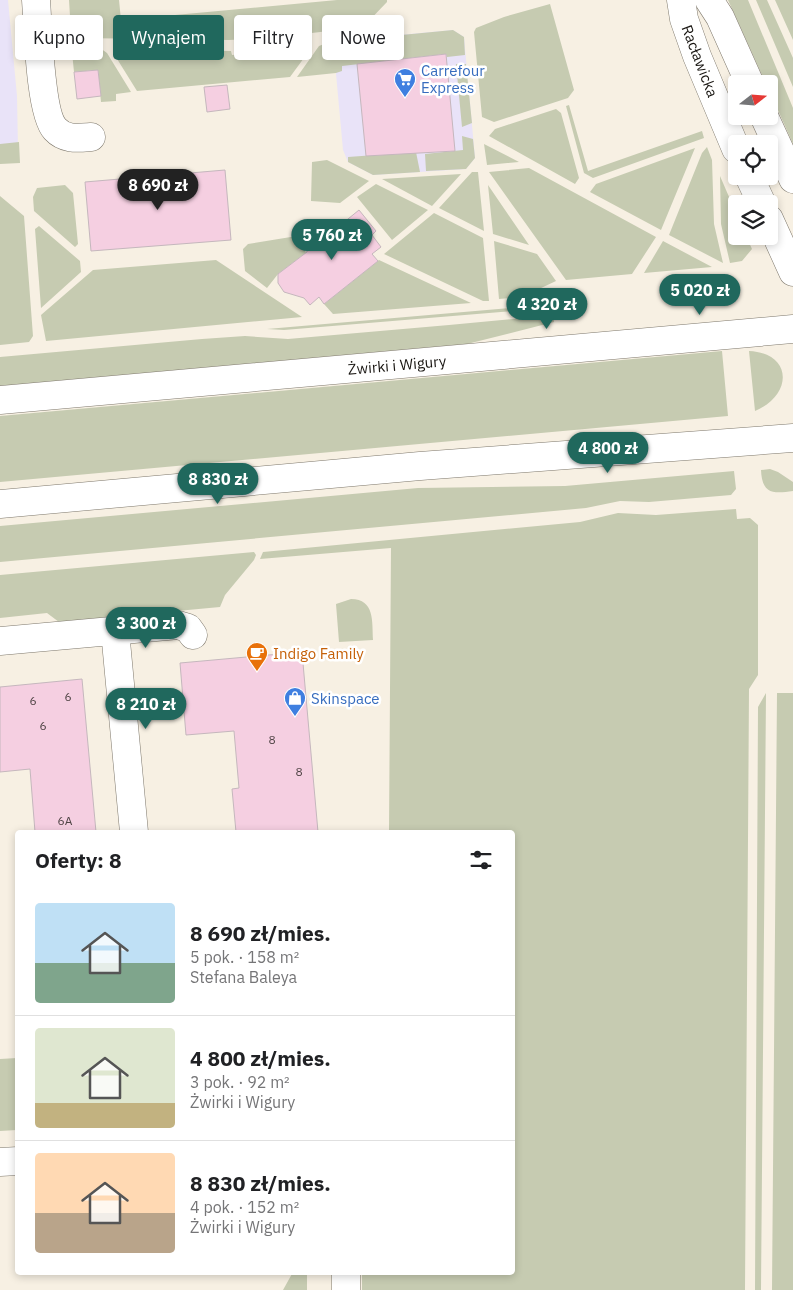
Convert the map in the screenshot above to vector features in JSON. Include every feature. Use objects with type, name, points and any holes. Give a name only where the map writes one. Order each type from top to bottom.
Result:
[{"type":"main road","points":[[36,0],[45,104],[50,122],[55,130],[68,137],[91,137]]},
{"type":"main road","name":"Racławicka","points":[[681,0],[684,22],[730,135]]},
{"type":"main road","points":[[709,0],[720,17],[746,75]]},
{"type":"main road","points":[[768,125],[793,179]]},
{"type":"main road","points":[[778,239],[793,272]]},
{"type":"main road","name":"Żwirki i Wigury","points":[[0,400],[793,329]]},
{"type":"main road","points":[[0,504],[420,466],[793,438]]},
{"type":"main road","points":[[0,641],[178,625],[188,628],[193,635]]},
{"type":"main road","points":[[115,631],[134,830]]},
{"type":"main road","points":[[0,1162],[15,1161]]},
{"type":"main road","points":[[346,1275],[346,1290]]},
{"type":"shaded area","points":[[0,0],[8,0],[17,96],[18,150],[0,151]]},
{"type":"shaded area","points":[[453,30],[464,37],[475,158],[466,169],[373,175],[348,162],[343,150],[335,60],[404,60],[404,34]]},
{"type":"green space","points":[[69,0],[119,0],[120,15],[113,15],[113,38],[103,38],[103,15],[70,15]]},
{"type":"green space","points":[[337,0],[387,0],[375,15],[322,15],[322,32],[312,33],[312,15],[234,15],[234,40],[224,40],[224,15],[175,15]]},
{"type":"green space","points":[[728,0],[748,0],[793,108],[793,144],[778,110],[778,75],[762,75]]},
{"type":"green space","points":[[756,0],[767,0],[793,58],[793,87]]},
{"type":"green space","points":[[775,0],[793,0],[793,40]]},
{"type":"green space","points":[[550,4],[574,90],[568,98],[494,122],[482,117],[474,32],[476,28],[504,17]]},
{"type":"green space","points":[[453,30],[464,37],[465,55],[447,57],[446,54],[404,59],[404,35]]},
{"type":"green space","points":[[322,45],[322,60],[394,60],[342,66],[342,71],[336,73],[297,77],[309,60],[312,60],[312,56]]},
{"type":"green space","points":[[103,50],[107,53],[131,92],[116,94],[116,101],[101,102],[98,70],[74,72],[73,60],[103,60]]},
{"type":"green space","points":[[224,51],[231,51],[232,55],[234,55],[234,60],[302,60],[290,77],[137,91],[118,60],[224,60]]},
{"type":"green space","points":[[456,64],[466,64],[472,123],[462,127]]},
{"type":"green space","points":[[569,105],[588,171],[702,131],[704,138],[593,178],[584,173],[566,106]]},
{"type":"green space","points":[[556,109],[561,113],[579,178],[575,184],[489,136],[495,129]]},
{"type":"green space","points":[[462,136],[473,139],[475,158],[466,169],[426,171],[425,154],[463,150]]},
{"type":"green space","points":[[19,142],[20,163],[0,164],[0,144]]},
{"type":"green space","points":[[484,144],[519,162],[487,165]]},
{"type":"green space","points":[[707,147],[712,160],[714,224],[723,263],[669,235],[702,153]]},
{"type":"green space","points":[[695,148],[661,230],[590,192],[596,184]]},
{"type":"green space","points":[[416,152],[420,172],[373,175],[348,162],[348,157]]},
{"type":"green space","points":[[327,160],[369,181],[340,203],[311,201],[312,162]]},
{"type":"green space","points":[[529,168],[656,237],[632,274],[566,280],[489,172]]},
{"type":"green space","points":[[472,172],[478,172],[484,231],[439,208]]},
{"type":"green space","points":[[461,174],[432,206],[382,179]]},
{"type":"green space","points":[[720,176],[728,195],[728,245],[750,245],[752,249],[742,261],[730,263],[721,224]]},
{"type":"green space","points":[[376,184],[428,210],[392,240],[357,197]]},
{"type":"green space","points":[[65,185],[73,193],[78,244],[75,247],[34,211],[33,197],[37,188]]},
{"type":"green space","points":[[488,185],[529,245],[493,234]]},
{"type":"green space","points":[[0,196],[24,216],[33,336],[29,342],[0,345]]},
{"type":"green space","points":[[434,213],[483,238],[489,301],[483,301],[384,254]]},
{"type":"green space","points":[[39,226],[80,261],[81,272],[41,308],[35,229]]},
{"type":"green space","points":[[303,235],[302,243],[306,253],[278,274],[267,288],[245,271],[243,249],[248,244]]},
{"type":"green space","points":[[494,241],[537,254],[556,281],[522,297],[499,299]]},
{"type":"green space","points":[[663,241],[712,267],[644,273]]},
{"type":"green space","points":[[216,260],[302,317],[46,341],[41,315],[93,270]]},
{"type":"green space","points":[[379,260],[471,303],[333,314],[324,304]]},
{"type":"green space","points":[[553,304],[554,322],[467,344],[0,386],[0,357],[245,336],[288,339],[514,319]]},
{"type":"green space","points":[[522,307],[513,311],[284,330],[267,329]]},
{"type":"green space","points":[[722,351],[728,416],[0,482],[0,416]]},
{"type":"green space","points":[[749,351],[763,353],[774,359],[780,367],[783,376],[781,386],[776,395],[767,404],[755,411]]},
{"type":"green space","points":[[770,469],[793,482],[793,491],[774,492],[766,488],[761,470]]},
{"type":"green space","points":[[734,471],[736,489],[731,495],[649,502],[620,501],[586,508],[0,562],[0,526],[418,488],[565,486]]},
{"type":"green space","points":[[736,509],[737,519],[750,518],[758,525],[758,675],[749,689],[745,1290],[362,1290],[362,1275],[515,1275],[515,830],[389,830],[391,548],[260,559],[263,552],[580,522],[618,513],[656,515]]},
{"type":"green space","points":[[254,552],[256,555],[254,560],[225,595],[220,607],[59,622],[47,613],[0,618],[0,575]]},
{"type":"green space","points":[[351,599],[359,600],[368,607],[372,619],[373,640],[339,642],[336,604]]},
{"type":"green space","points":[[766,693],[761,1290],[755,1290],[758,707]]},
{"type":"green space","points":[[777,693],[793,693],[793,1290],[772,1290]]},
{"type":"green space","points":[[15,1058],[15,1130],[0,1131],[0,1059]]},
{"type":"green space","points":[[291,1275],[307,1275],[307,1290],[283,1290]]},
{"type":"building","name":"Carrefour Express","points":[[446,54],[455,151],[366,156],[357,64]]},
{"type":"building","points":[[98,70],[101,96],[77,99],[74,72]]},
{"type":"building","points":[[227,85],[230,109],[207,112],[204,87]]},
{"type":"building","points":[[225,170],[231,240],[91,251],[85,182]]},
{"type":"building","points":[[359,210],[376,231],[372,235],[381,247],[372,254],[378,261],[324,304],[319,297],[310,305],[304,298],[284,292],[278,283],[278,274],[307,252],[307,240],[311,235],[315,232],[332,232]]},
{"type":"building","points":[[302,652],[318,830],[236,830],[232,789],[239,788],[234,731],[186,735],[180,663]]},
{"type":"building","points":[[82,679],[96,830],[35,830],[30,769],[0,772],[0,687]]},
{"type":"place","name":"Carrefour Express","points":[[405,98]]},
{"type":"place","name":"Indigo Family","points":[[257,672]]},
{"type":"place","name":"Skinspace","points":[[295,717]]}]
